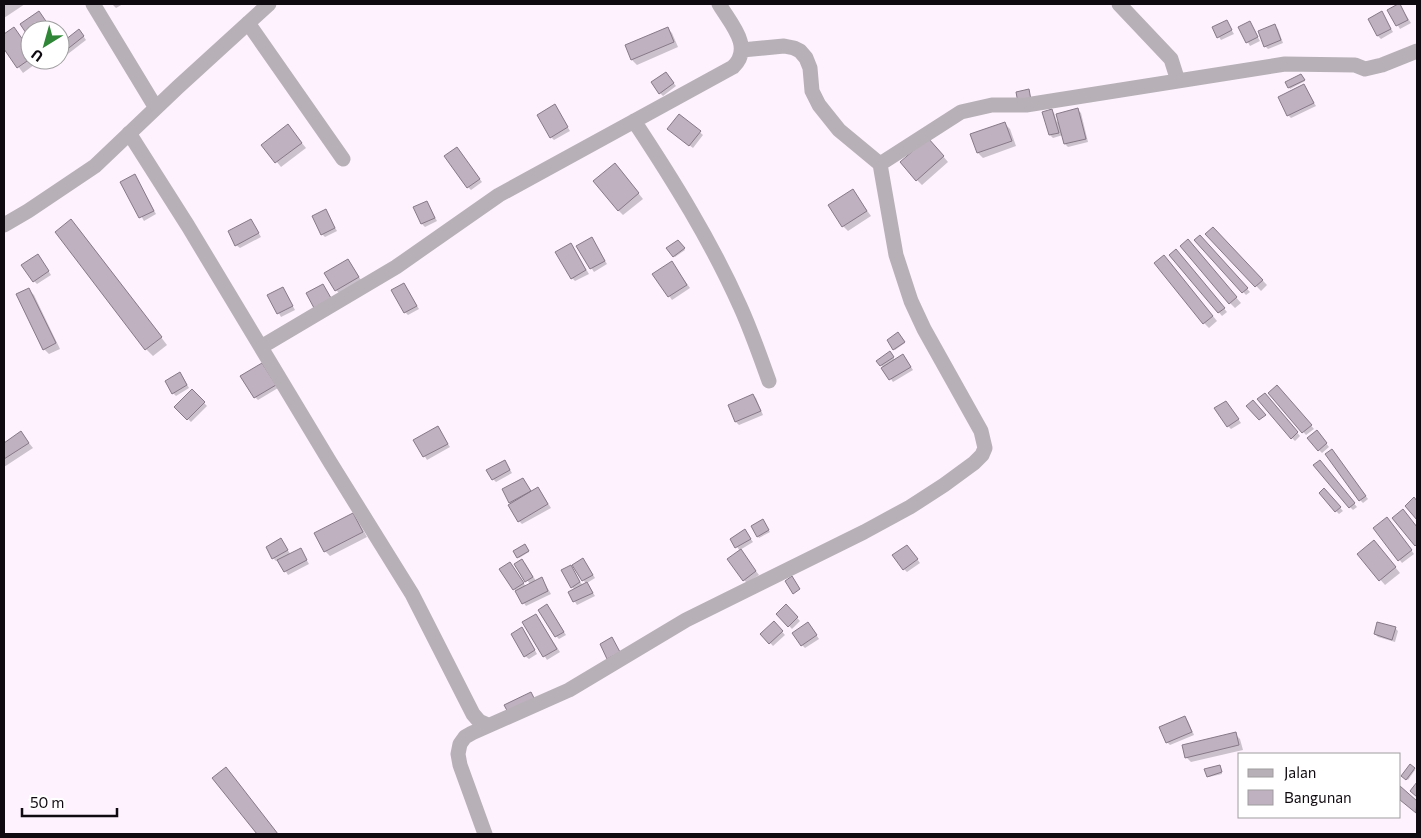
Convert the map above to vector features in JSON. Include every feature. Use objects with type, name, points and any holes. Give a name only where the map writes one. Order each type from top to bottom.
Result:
[{"type":"street","points":[[93,4],[156,108]]},
{"type":"street","points":[[4,225],[28,212],[95,166],[269,4]]},
{"type":"street","points":[[261,347],[396,267],[499,195],[733,67],[741,57],[742,42],[719,4]]},
{"type":"street","points":[[1119,4],[1171,59],[1178,81]]},
{"type":"street","points":[[248,23],[342,159]]},
{"type":"street","points":[[485,834],[460,765],[458,754],[460,744],[466,737],[488,725],[569,690],[686,620],[910,507],[974,463],[982,455],[985,448],[982,431],[924,329],[904,282],[896,255],[880,164],[839,130],[819,105],[812,91],[810,68],[806,58],[800,51],[784,46],[742,50]]},
{"type":"street","points":[[880,164],[961,112],[980,107],[1026,105],[1285,64],[1355,65],[1365,69],[1382,65],[1417,51]]},
{"type":"street","points":[[634,120],[679,191],[710,246],[741,306],[769,381]]},
{"type":"street","points":[[129,133],[412,594],[473,714],[479,721],[488,725]]},
{"type":"building","points":[[1400,4],[1408,20],[1396,26],[1387,10]]},
{"type":"building","points":[[39,11],[45,20],[26,20]]},
{"type":"building","points":[[1382,11],[1391,29],[1377,36],[1368,19]]},
{"type":"building","points":[[1227,20],[1232,30],[1217,38],[1212,27]]},
{"type":"building","points":[[1250,21],[1258,37],[1246,43],[1238,27]]},
{"type":"building","points":[[1275,24],[1281,40],[1264,47],[1258,31]]},
{"type":"building","points":[[14,27],[20,36],[20,66],[17,68],[4,49],[4,34]]},
{"type":"building","points":[[668,27],[674,42],[631,60],[625,45]]},
{"type":"building","points":[[79,29],[84,36],[70,47],[70,36]]},
{"type":"building","points":[[666,72],[674,83],[659,94],[651,82]]},
{"type":"building","points":[[1301,74],[1305,80],[1288,88],[1285,82]]},
{"type":"building","points":[[1304,84],[1314,103],[1287,116],[1278,97]]},
{"type":"building","points":[[1029,89],[1031,100],[1018,103],[1016,92]]},
{"type":"building","points":[[555,104],[568,127],[550,138],[537,115]]},
{"type":"building","points":[[1078,108],[1086,139],[1064,144],[1056,114]]},
{"type":"building","points":[[1052,109],[1059,133],[1049,135],[1042,112]]},
{"type":"building","points":[[679,114],[701,131],[689,146],[667,129]]},
{"type":"building","points":[[1005,122],[1012,141],[977,153],[970,134]]},
{"type":"building","points":[[288,124],[302,143],[275,163],[261,145]]},
{"type":"building","points":[[928,138],[944,156],[916,181],[900,162]]},
{"type":"building","points":[[457,147],[480,179],[467,188],[444,156]]},
{"type":"building","points":[[615,163],[639,193],[618,211],[593,181]]},
{"type":"building","points":[[135,174],[154,211],[139,218],[120,182]]},
{"type":"building","points":[[853,189],[867,211],[842,227],[828,205]]},
{"type":"building","points":[[427,201],[435,218],[421,224],[413,207]]},
{"type":"building","points":[[326,209],[335,228],[321,235],[312,216]]},
{"type":"building","points":[[71,219],[162,337],[145,350],[55,232]]},
{"type":"building","points":[[251,219],[259,233],[235,246],[228,231]]},
{"type":"building","points":[[1213,227],[1263,280],[1255,287],[1205,234]]},
{"type":"building","points":[[1200,235],[1248,288],[1242,293],[1194,240]]},
{"type":"building","points":[[592,237],[605,261],[590,269],[576,246]]},
{"type":"building","points":[[1188,239],[1237,297],[1229,304],[1180,246]]},
{"type":"building","points":[[678,240],[685,248],[673,257],[666,248]]},
{"type":"building","points":[[571,243],[586,270],[571,279],[555,252]]},
{"type":"building","points":[[1176,249],[1225,308],[1218,313],[1169,255]]},
{"type":"building","points":[[38,254],[49,271],[33,282],[21,265]]},
{"type":"building","points":[[1164,255],[1213,316],[1203,324],[1154,263]]},
{"type":"building","points":[[348,259],[359,277],[335,291],[324,273]]},
{"type":"building","points":[[672,261],[687,285],[668,297],[652,274]]},
{"type":"building","points":[[404,283],[417,306],[404,313],[391,290]]},
{"type":"building","points":[[323,284],[331,298],[314,308],[306,293]]},
{"type":"building","points":[[283,287],[293,306],[277,314],[267,295]]},
{"type":"building","points":[[29,288],[56,343],[43,350],[16,294]]},
{"type":"building","points":[[898,332],[905,342],[893,350],[887,340]]},
{"type":"building","points":[[890,351],[894,357],[880,366],[876,361]]},
{"type":"building","points":[[903,354],[911,367],[889,380],[881,368]]},
{"type":"building","points":[[262,363],[276,385],[254,398],[240,376]]},
{"type":"building","points":[[180,372],[187,385],[172,394],[165,381]]},
{"type":"building","points":[[1277,385],[1312,425],[1302,433],[1268,393]]},
{"type":"building","points":[[192,389],[205,402],[187,420],[174,407]]},
{"type":"building","points":[[1265,393],[1298,432],[1291,439],[1257,399]]},
{"type":"building","points":[[753,394],[761,411],[735,422],[728,405]]},
{"type":"building","points":[[1253,400],[1266,415],[1259,420],[1246,406]]},
{"type":"building","points":[[1226,401],[1239,419],[1227,427],[1214,408]]},
{"type":"building","points":[[438,426],[448,444],[423,457],[413,440]]},
{"type":"building","points":[[1317,430],[1327,443],[1318,451],[1307,438]]},
{"type":"building","points":[[21,431],[29,443],[4,459],[4,443]]},
{"type":"building","points":[[1332,449],[1366,496],[1359,501],[1325,454]]},
{"type":"building","points":[[505,460],[510,470],[492,480],[486,470]]},
{"type":"building","points":[[1320,460],[1355,503],[1349,508],[1313,465]]},
{"type":"building","points":[[523,478],[531,491],[509,503],[502,489]]},
{"type":"building","points":[[538,487],[548,504],[518,522],[508,505]]},
{"type":"building","points":[[1324,488],[1341,507],[1335,512],[1319,493]]},
{"type":"building","points":[[1414,497],[1417,501],[1417,520],[1405,506]]},
{"type":"building","points":[[1403,509],[1417,527],[1417,544],[1415,546],[1392,518]]},
{"type":"building","points":[[353,513],[363,532],[324,552],[314,533]]},
{"type":"building","points":[[1387,517],[1412,550],[1398,561],[1373,528]]},
{"type":"building","points":[[763,519],[769,530],[757,537],[751,526]]},
{"type":"building","points":[[745,529],[751,539],[735,548],[730,539]]},
{"type":"building","points":[[281,538],[288,550],[272,559],[266,547]]},
{"type":"building","points":[[1374,540],[1396,567],[1379,581],[1357,554]]},
{"type":"building","points":[[525,544],[529,551],[517,558],[513,551]]},
{"type":"building","points":[[907,545],[918,559],[903,570],[892,555]]},
{"type":"building","points":[[301,548],[307,560],[284,572],[277,560]]},
{"type":"building","points":[[741,549],[756,571],[743,581],[727,559]]},
{"type":"building","points":[[583,558],[593,575],[582,581],[572,565]]},
{"type":"building","points":[[522,559],[533,577],[525,582],[514,564]]},
{"type":"building","points":[[510,562],[524,583],[513,590],[499,569]]},
{"type":"building","points":[[571,565],[580,582],[571,588],[561,570]]},
{"type":"building","points":[[792,576],[800,589],[793,594],[785,581]]},
{"type":"building","points":[[542,577],[548,591],[522,604],[515,591]]},
{"type":"building","points":[[587,582],[593,593],[573,602],[568,592]]},
{"type":"building","points":[[547,604],[564,632],[555,637],[538,610]]},
{"type":"building","points":[[786,604],[798,617],[788,627],[776,614]]},
{"type":"building","points":[[536,614],[557,649],[543,657],[522,622]]},
{"type":"building","points":[[774,621],[783,631],[769,644],[760,634]]},
{"type":"building","points":[[808,622],[817,635],[801,646],[792,633]]},
{"type":"building","points":[[1377,622],[1396,627],[1392,640],[1374,634]]},
{"type":"building","points":[[522,627],[535,650],[524,657],[511,634]]},
{"type":"building","points":[[612,637],[620,652],[607,659],[600,644]]},
{"type":"building","points":[[531,692],[536,702],[510,716],[504,705]]},
{"type":"building","points":[[1185,716],[1192,732],[1166,743],[1159,727]]},
{"type":"building","points":[[1236,732],[1239,745],[1185,758],[1182,745]]},
{"type":"building","points":[[1410,764],[1415,768],[1406,780],[1401,776]]},
{"type":"building","points":[[1220,765],[1222,772],[1207,777],[1204,769]]},
{"type":"building","points":[[226,767],[278,834],[257,834],[212,778]]},
{"type":"building","points":[[1417,782],[1417,797],[1410,791]]},
{"type":"building","points":[[1401,787],[1417,801],[1416,813],[1401,801]]}]
